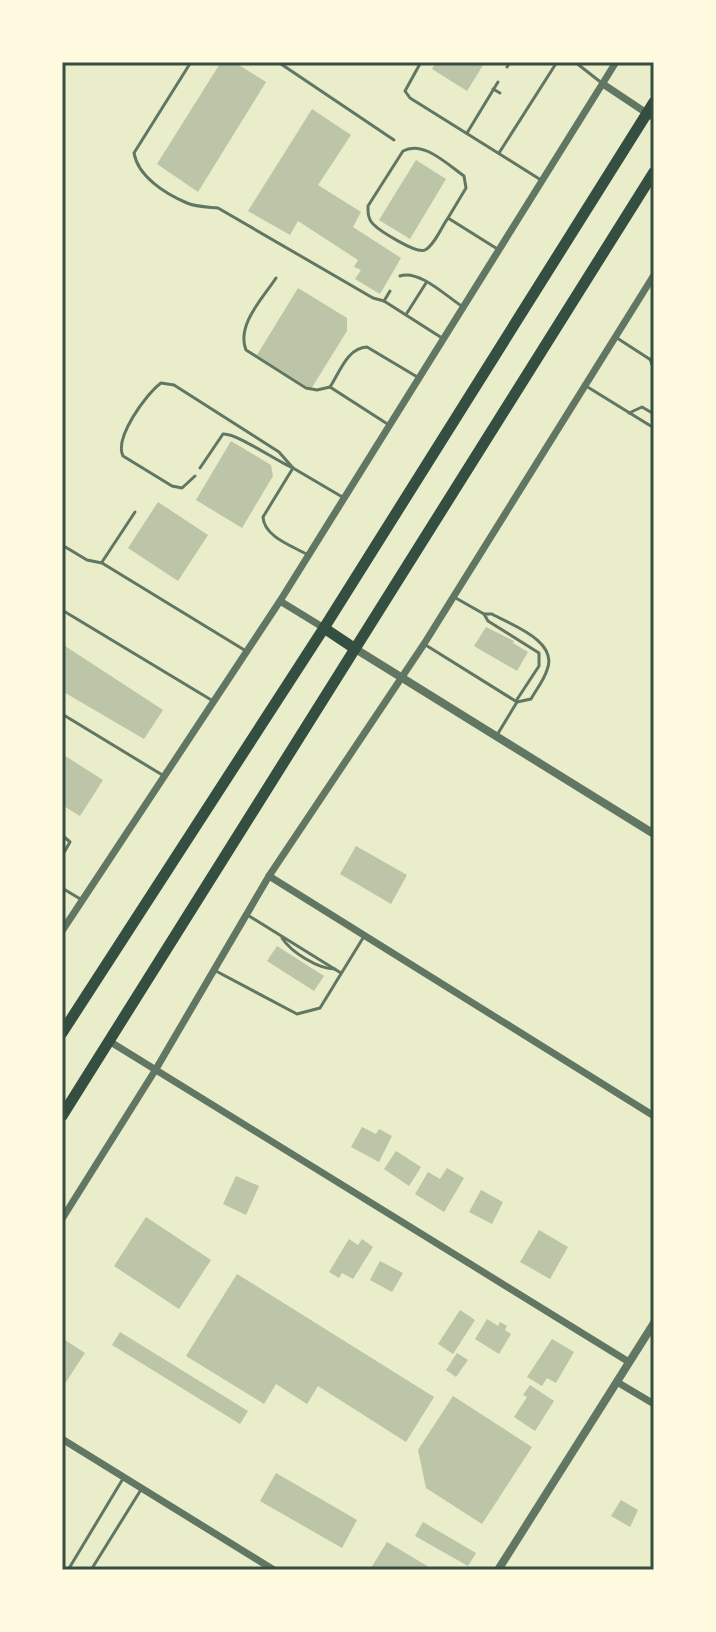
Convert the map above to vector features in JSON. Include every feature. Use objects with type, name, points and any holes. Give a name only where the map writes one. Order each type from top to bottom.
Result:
[{"type":"highway","points":[[62,1033],[324,628],[650,115],[654,102]]},
{"type":"highway","points":[[62,1116],[654,172]]},
{"type":"highway","points":[[324,628],[354,648]]},
{"type":"street","points":[[62,931],[280,601],[616,62]]},
{"type":"street","points":[[603,84],[650,115]]},
{"type":"street","points":[[62,1219],[156,1069],[269,876],[424,644],[654,275]]},
{"type":"street","points":[[280,601],[324,628]]},
{"type":"street","points":[[354,648],[654,834]]},
{"type":"street","points":[[269,876],[654,1116]]},
{"type":"street","points":[[109,1041],[629,1362]]},
{"type":"street","points":[[498,1570],[654,1323]]},
{"type":"street","points":[[617,1382],[654,1404]]},
{"type":"street","points":[[62,1439],[274,1570]]},
{"type":"lane","points":[[191,62],[134,153],[136,164],[149,179],[189,205],[218,208],[373,298],[384,301],[443,339]]},
{"type":"lane","points":[[278,62],[394,140]]},
{"type":"lane","points":[[421,62],[405,91],[410,98],[542,180]]},
{"type":"lane","points":[[507,67],[510,62]]},
{"type":"lane","points":[[499,153],[557,62]]},
{"type":"lane","points":[[575,62],[603,84]]},
{"type":"lane","points":[[541,71],[548,76]]},
{"type":"lane","points":[[467,133],[498,82]]},
{"type":"lane","points":[[493,89],[500,93]]},
{"type":"lane","points":[[528,91],[535,96]]},
{"type":"lane","points":[[519,105],[526,110]]},
{"type":"lane","points":[[483,107],[490,111]]},
{"type":"lane","points":[[508,122],[515,127]]},
{"type":"lane","points":[[412,146],[421,147],[464,176],[466,188],[448,218],[428,249],[421,251],[374,224],[368,215],[368,206],[403,151],[412,146]]},
{"type":"lane","points":[[448,218],[499,250]]},
{"type":"lane","points":[[400,276],[406,273],[417,276],[463,307]]},
{"type":"lane","points":[[276,278],[245,327],[242,339],[246,350],[306,388],[317,390],[330,387],[389,425]]},
{"type":"lane","points":[[406,315],[426,283]]},
{"type":"lane","points":[[384,301],[390,291]]},
{"type":"lane","points":[[616,337],[652,360],[654,370]]},
{"type":"lane","points":[[330,387],[357,347],[367,347],[419,378]]},
{"type":"lane","points":[[195,476],[182,488],[172,486],[123,456],[120,449],[122,437],[152,390],[161,383],[174,385],[279,452],[293,468]]},
{"type":"lane","points":[[586,386],[654,428]]},
{"type":"lane","points":[[629,413],[642,407],[654,414]]},
{"type":"lane","points":[[200,468],[223,434],[232,433],[344,498]]},
{"type":"lane","points":[[293,468],[263,517],[263,526],[308,555]]},
{"type":"lane","points":[[102,563],[135,512]]},
{"type":"lane","points":[[62,545],[87,560],[102,563],[246,651]]},
{"type":"lane","points":[[454,596],[539,653],[539,666],[496,736]]},
{"type":"lane","points":[[62,610],[213,701]]},
{"type":"lane","points":[[424,644],[517,702],[531,699],[547,670],[549,656],[537,640],[492,614],[484,614]]},
{"type":"lane","points":[[62,714],[164,776]]},
{"type":"lane","points":[[62,835],[70,842],[62,856]]},
{"type":"lane","points":[[62,888],[82,900]]},
{"type":"lane","points":[[247,914],[341,973]]},
{"type":"lane","points":[[214,970],[297,1014],[320,1008],[364,935]]},
{"type":"lane","points":[[68,1570],[124,1477]]},
{"type":"lane","points":[[91,1570],[142,1488]]},
{"type":"lane","points":[[254,1570],[259,1561]]},
{"type":"building","points":[[221,62],[234,62],[266,82],[198,192],[157,164]]},
{"type":"building","points":[[436,62],[485,62],[467,91],[432,69]]},
{"type":"building","points":[[312,109],[351,135],[318,185],[361,212],[353,227],[401,258],[380,294],[355,279],[361,270],[354,267],[358,260],[298,221],[290,235],[248,211]]},
{"type":"building","points":[[416,160],[446,179],[410,239],[379,220]]},
{"type":"building","points":[[298,288],[347,318],[347,331],[311,389],[257,355]]},
{"type":"building","points":[[231,441],[271,465],[273,476],[242,528],[196,500]]},
{"type":"building","points":[[158,502],[208,535],[178,581],[128,548]]},
{"type":"building","points":[[486,627],[528,652],[517,671],[474,646]]},
{"type":"building","points":[[62,644],[163,710],[144,739],[62,691]]},
{"type":"building","points":[[62,754],[103,780],[80,816],[62,805]]},
{"type":"building","points":[[356,846],[407,875],[391,904],[340,874]]},
{"type":"building","points":[[277,946],[324,976],[314,991],[267,961]]},
{"type":"building","points":[[362,1127],[376,1134],[379,1129],[392,1136],[379,1162],[351,1147]]},
{"type":"building","points":[[396,1151],[421,1167],[409,1186],[384,1169]]},
{"type":"building","points":[[447,1168],[464,1178],[444,1212],[415,1194],[428,1172],[440,1179]]},
{"type":"building","points":[[236,1176],[259,1186],[246,1215],[223,1204]]},
{"type":"building","points":[[481,1190],[503,1202],[492,1224],[469,1212]]},
{"type":"building","points":[[146,1217],[211,1260],[179,1309],[114,1266]]},
{"type":"building","points":[[539,1230],[568,1247],[550,1279],[520,1262]]},
{"type":"building","points":[[349,1239],[358,1245],[362,1239],[373,1247],[353,1279],[342,1273],[339,1278],[329,1272]]},
{"type":"building","points":[[380,1261],[403,1273],[392,1292],[370,1280]]},
{"type":"building","points":[[237,1274],[434,1397],[406,1442],[318,1386],[307,1404],[276,1384],[264,1404],[186,1356]]},
{"type":"building","points":[[460,1310],[475,1320],[453,1354],[438,1344]]},
{"type":"building","points":[[487,1319],[498,1326],[500,1322],[507,1326],[505,1330],[511,1334],[499,1354],[475,1339]]},
{"type":"building","points":[[120,1332],[248,1411],[240,1424],[112,1345]]},
{"type":"building","points":[[62,1338],[85,1353],[62,1388]]},
{"type":"building","points":[[552,1339],[574,1352],[556,1383],[547,1378],[542,1386],[527,1377]]},
{"type":"building","points":[[457,1353],[468,1360],[456,1377],[446,1370]]},
{"type":"building","points":[[530,1385],[554,1401],[535,1431],[514,1417],[527,1397],[523,1395]]},
{"type":"building","points":[[453,1396],[532,1447],[482,1524],[426,1488],[418,1450]]},
{"type":"building","points":[[276,1473],[357,1520],[342,1548],[260,1501]]},
{"type":"building","points":[[621,1500],[638,1510],[630,1527],[611,1516]]},
{"type":"building","points":[[423,1522],[476,1553],[468,1566],[415,1536]]},
{"type":"building","points":[[387,1542],[434,1570],[371,1568]]}]
